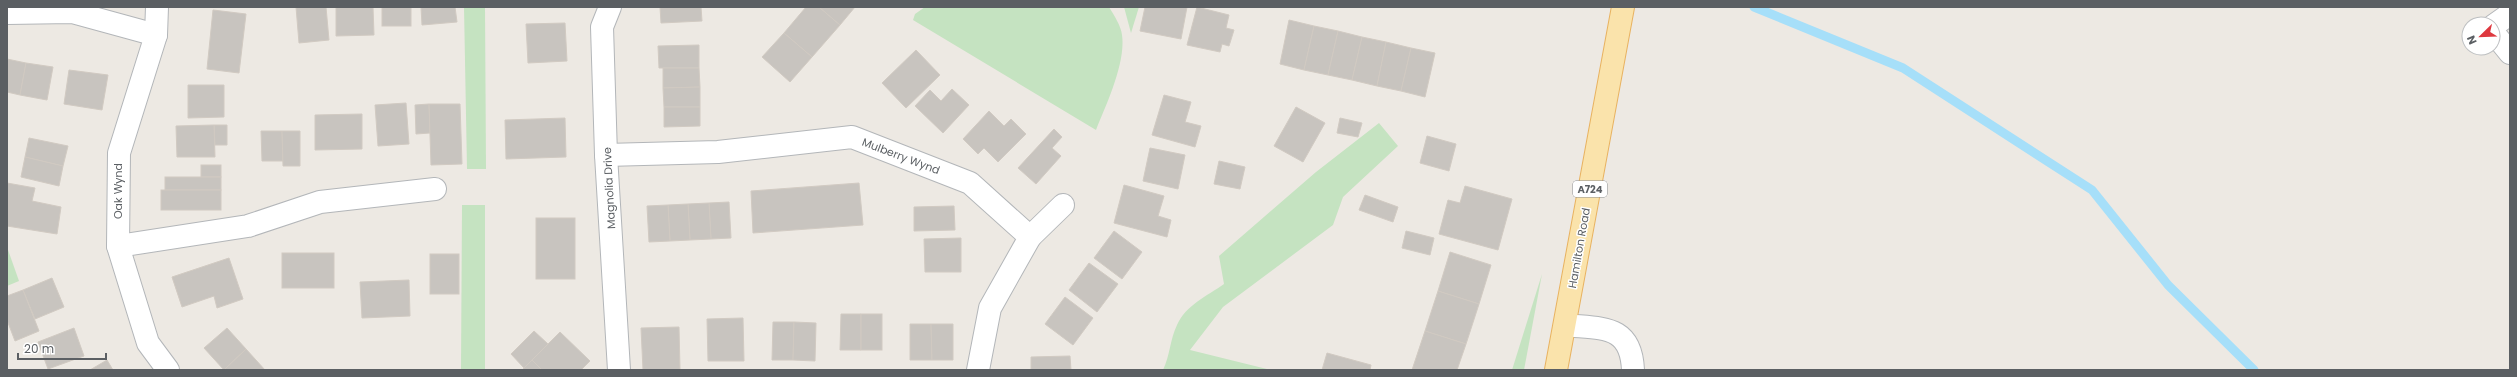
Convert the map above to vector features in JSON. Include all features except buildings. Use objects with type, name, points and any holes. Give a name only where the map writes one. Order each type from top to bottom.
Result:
[{"type":"main road","name":"Hamilton Road","points":[[1556,370],[1623,7]]},
{"type":"street","name":"Oak Wynd","points":[[157,7],[156,35],[119,153],[118,246],[148,343],[168,370]]},
{"type":"street","name":"Magnolia Drive","points":[[610,7],[602,27],[606,155],[619,370]]},
{"type":"street","points":[[7,13],[72,12],[156,35]]},
{"type":"street","points":[[2501,20],[2510,14]]},
{"type":"street","points":[[2501,42],[2510,53]]},
{"type":"street","name":"Mulberry Wynd","points":[[606,155],[718,152],[852,137],[970,183],[1030,237]]},
{"type":"street","points":[[118,246],[248,226],[320,202],[435,189]]},
{"type":"street","points":[[978,370],[990,308],[1030,237],[1063,205]]},
{"type":"street","points":[[1564,325],[1605,330],[1624,339],[1632,353],[1633,370]]},
{"type":"green space","points":[[464,7],[485,7],[486,169],[467,169]]},
{"type":"green space","points":[[925,7],[1109,7],[1117,21],[1122,35],[1121,58],[1110,96],[1096,130],[913,20],[915,14]]},
{"type":"green space","points":[[1124,7],[1139,7],[1131,33]]},
{"type":"green space","points":[[1379,123],[1398,146],[1343,197],[1333,225],[1223,307],[1190,350],[1271,370],[1163,370],[1175,330],[1181,318],[1191,306],[1224,284],[1219,256],[1316,172]]},
{"type":"green space","points":[[462,205],[485,205],[485,370],[461,370]]},
{"type":"green space","points":[[7,247],[19,281],[7,286]]},
{"type":"green space","points":[[1542,274],[1524,370],[1512,370]]},
{"type":"waterway","points":[[1754,7],[1903,68],[2092,190],[2168,285],[2254,370]]}]
